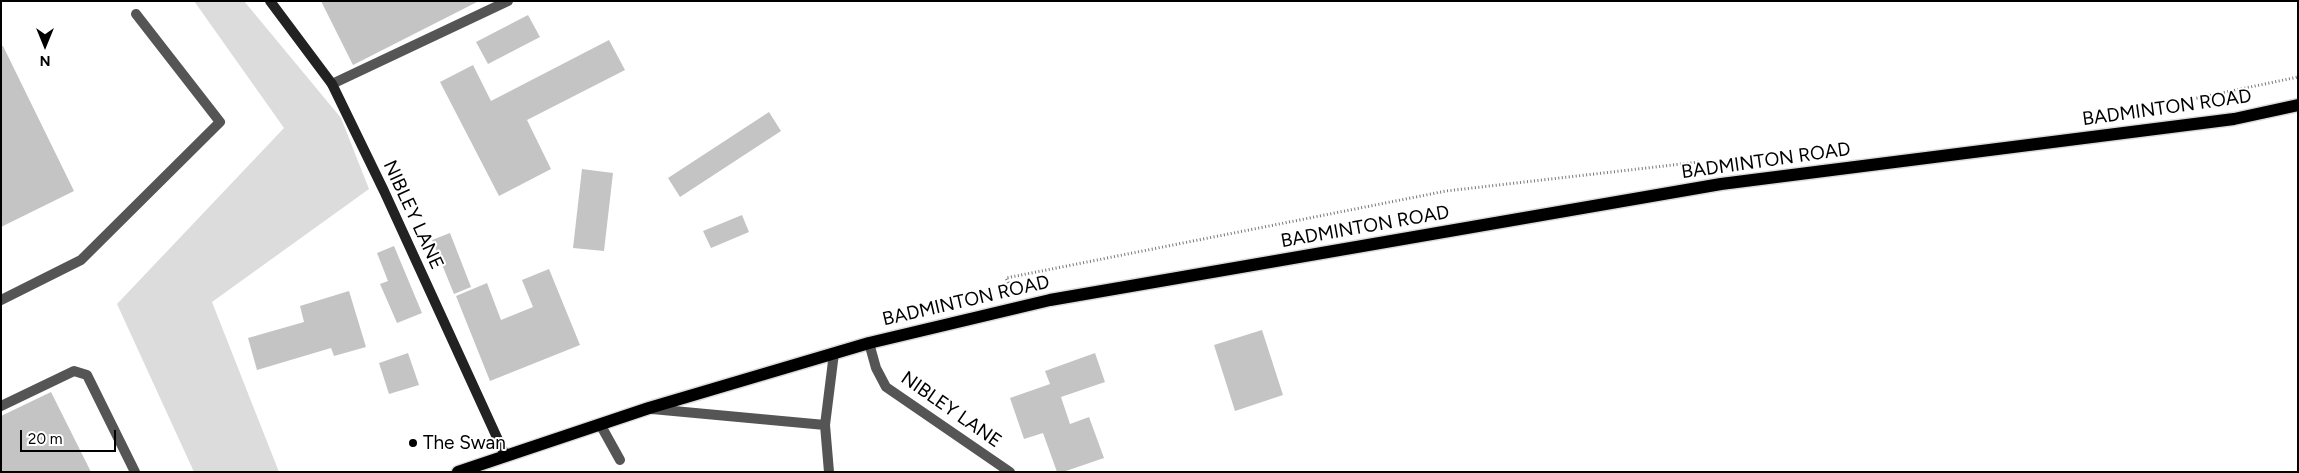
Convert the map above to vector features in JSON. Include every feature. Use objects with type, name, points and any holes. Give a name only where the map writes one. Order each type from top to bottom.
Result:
[{"type":"main road","name":"BADMINTON ROAD","points":[[458,472],[505,454],[649,408],[834,353],[1050,300],[1721,184],[2234,119],[2298,105]]},
{"type":"street","name":"NIBLEY LANE","points":[[270,1],[332,84],[384,191],[505,454]]},
{"type":"street","points":[[332,84],[508,1]]},
{"type":"street","points":[[1,300],[81,260],[220,122],[136,14]]},
{"type":"street","name":"NIBLEY LANE","points":[[869,343],[876,368],[886,387],[1010,472]]},
{"type":"street","points":[[829,472],[825,425],[834,353]]},
{"type":"street","points":[[1,406],[74,371],[87,375],[135,472]]},
{"type":"street","points":[[649,408],[825,425]]},
{"type":"street","points":[[600,424],[620,460]]},
{"type":"shaded area","points":[[194,1],[244,1],[341,118],[369,189],[212,302],[279,472],[194,472],[117,304],[284,128]]},
{"type":"building","points":[[321,1],[479,1],[353,65]]},
{"type":"building","points":[[528,15],[540,37],[488,64],[476,42]]},
{"type":"building","points":[[609,40],[625,70],[527,120],[551,169],[499,196],[440,82],[473,65],[491,101]]},
{"type":"building","points":[[3,46],[74,191],[1,227],[1,47]]},
{"type":"building","points":[[769,112],[781,131],[680,197],[668,178]]},
{"type":"building","points":[[582,169],[613,173],[604,251],[573,248]]},
{"type":"building","points":[[742,215],[749,232],[711,248],[703,231]]},
{"type":"building","points":[[450,233],[471,287],[454,294],[432,240]]},
{"type":"building","points":[[394,246],[422,313],[397,323],[380,284],[388,281],[377,253]]},
{"type":"building","points":[[549,269],[580,345],[490,381],[456,296],[487,283],[501,320],[533,307],[522,280]]},
{"type":"building","points":[[349,291],[366,347],[334,356],[331,348],[257,370],[248,338],[304,322],[300,306]]},
{"type":"building","points":[[1262,330],[1283,395],[1235,411],[1214,345]]},
{"type":"building","points":[[408,353],[419,385],[389,394],[379,363]]},
{"type":"building","points":[[1095,353],[1105,382],[1061,397],[1070,424],[1089,417],[1104,458],[1063,472],[1057,472],[1043,433],[1024,439],[1010,398],[1050,384],[1045,371]]},
{"type":"building","points":[[51,392],[91,472],[1,472],[1,416]]},
{"type":"place","name":"The Swan","points":[[413,443]]}]
